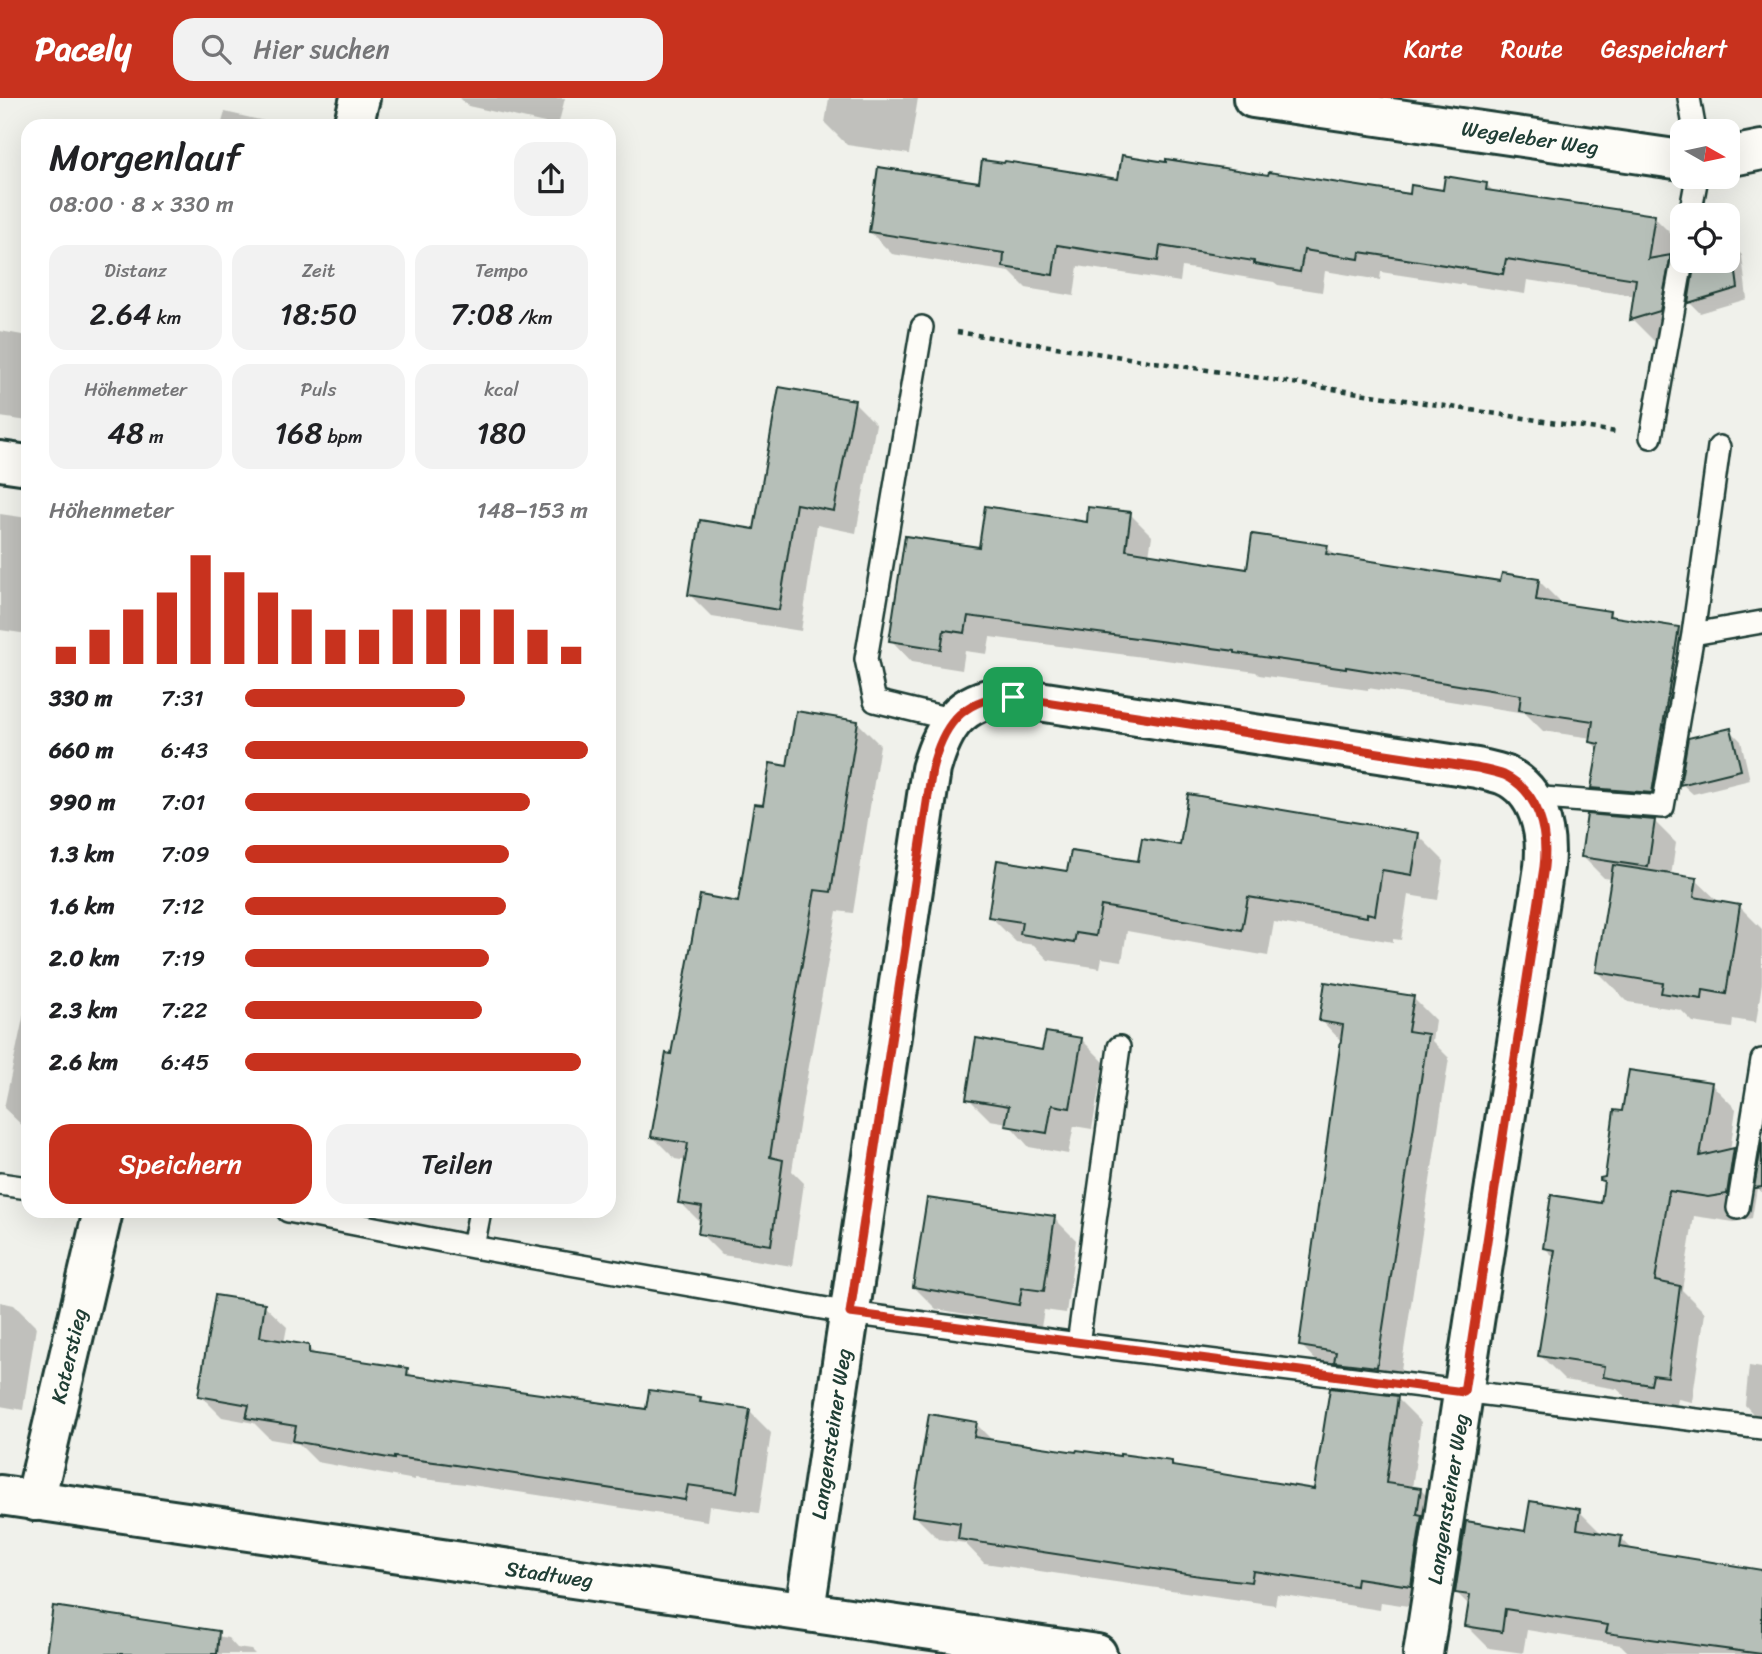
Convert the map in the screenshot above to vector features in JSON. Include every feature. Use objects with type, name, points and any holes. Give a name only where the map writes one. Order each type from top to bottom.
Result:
[{"type":"street","points":[[356,119],[360,98]]},
{"type":"street","name":"Wegeleber Weg","points":[[1253,98],[1670,158]]},
{"type":"street","points":[[1740,154],[1762,150]]},
{"type":"street","points":[[0,461],[21,464]]},
{"type":"street","name":"Langensteiner Weg","points":[[805,1610],[932,769],[939,741],[966,709],[981,701],[1013,697],[1477,768],[1504,775],[1517,783],[1530,797],[1545,832],[1544,867],[1423,1654]]},
{"type":"street","name":"Katerstieg","points":[[17,1498],[101,1218]]},
{"type":"street","name":"Stadtweg","points":[[17,1498],[1097,1654]]},
{"type":"lane","points":[[1689,98],[1693,119]]},
{"type":"lane","points":[[1651,437],[1680,273]]},
{"type":"lane","points":[[922,327],[866,659],[875,701],[954,720]]},
{"type":"lane","points":[[1530,797],[1663,807],[1693,634],[1718,447]]},
{"type":"lane","points":[[1693,634],[1762,622]]},
{"type":"lane","points":[[1078,1344],[1119,1047]]},
{"type":"lane","points":[[1738,1208],[1762,1060]]},
{"type":"lane","points":[[0,1184],[21,1187]]},
{"type":"lane","points":[[324,1218],[850,1313],[1078,1344],[1762,1428]]},
{"type":"lane","points":[[473,1247],[479,1218]]},
{"type":"path","points":[[922,327],[1651,437]]},
{"type":"building","points":[[1122,155],[1268,175],[1269,172],[1410,194],[1411,185],[1443,190],[1445,176],[1487,183],[1486,190],[1655,215],[1648,259],[1670,255],[1670,260],[1660,311],[1630,320],[1636,279],[1506,259],[1503,274],[1360,252],[1359,259],[1304,250],[1300,272],[1254,264],[1254,261],[1160,246],[1158,261],[1057,245],[1053,275],[1003,267],[1004,253],[869,232],[878,167],[979,182],[982,160],[1005,161],[1118,179]]},
{"type":"building","points":[[1693,273],[1736,273],[1738,288],[1688,303]]},
{"type":"building","points":[[779,387],[855,400],[834,511],[796,504],[779,610],[688,595],[700,520],[754,529]]},
{"type":"building","points":[[985,506],[1087,522],[1088,507],[1131,512],[1126,550],[1247,569],[1252,534],[1328,545],[1326,554],[1500,581],[1502,573],[1539,579],[1536,600],[1610,611],[1609,616],[1679,627],[1652,793],[1591,788],[1599,744],[1590,742],[1593,721],[1519,710],[1521,695],[1235,651],[968,616],[965,633],[944,630],[941,649],[889,641],[905,536],[979,547]]},
{"type":"building","points":[[796,711],[858,721],[831,892],[815,890],[783,1071],[770,1157],[783,1160],[771,1245],[698,1234],[702,1207],[678,1203],[688,1143],[651,1137],[666,1053],[671,1054],[700,895],[738,902],[754,804],[763,805],[770,763],[787,766]]},
{"type":"building","points":[[1731,728],[1741,770],[1680,785],[1688,738]]},
{"type":"building","points":[[1188,794],[1419,833],[1412,875],[1382,870],[1375,915],[1367,913],[1367,917],[1248,897],[1242,930],[1101,906],[1096,936],[1076,933],[1074,943],[1020,934],[1022,922],[988,917],[997,860],[1067,871],[1071,851],[1138,861],[1142,838],[1180,845]]},
{"type":"building","points":[[1587,814],[1655,820],[1648,867],[1581,857]]},
{"type":"building","points":[[1613,865],[1697,878],[1694,897],[1740,905],[1726,994],[1703,990],[1702,999],[1661,993],[1663,983],[1596,972]]},
{"type":"building","points":[[1325,982],[1414,996],[1408,1031],[1428,1034],[1377,1367],[1334,1362],[1336,1352],[1299,1346],[1343,1025],[1319,1021]]},
{"type":"building","points":[[1046,1032],[1082,1038],[1070,1108],[1052,1105],[1047,1133],[1005,1126],[1009,1106],[966,1099],[976,1038],[1042,1050]]},
{"type":"building","points":[[1629,1070],[1712,1082],[1700,1156],[1734,1148],[1727,1194],[1708,1197],[1669,1191],[1655,1281],[1680,1286],[1668,1377],[1653,1375],[1651,1385],[1603,1377],[1605,1366],[1538,1356],[1555,1250],[1543,1248],[1551,1195],[1601,1203],[1604,1181],[1600,1178],[1605,1177],[1614,1110],[1622,1111]]},
{"type":"building","points":[[1762,1142],[1762,1187],[1754,1188]]},
{"type":"building","points":[[927,1198],[1055,1216],[1044,1291],[1022,1288],[1019,1305],[913,1287]]},
{"type":"building","points":[[215,1295],[265,1303],[260,1337],[309,1345],[309,1353],[408,1368],[407,1375],[646,1409],[649,1390],[701,1397],[700,1402],[750,1409],[737,1492],[688,1485],[685,1500],[442,1463],[394,1459],[293,1441],[296,1426],[246,1418],[249,1405],[198,1396]]},
{"type":"building","points":[[1330,1388],[1398,1396],[1386,1483],[1421,1488],[1417,1514],[1422,1515],[1411,1586],[1357,1578],[1356,1586],[1253,1571],[1251,1582],[1200,1576],[958,1539],[960,1523],[912,1516],[929,1414],[977,1422],[974,1437],[1076,1452],[1120,1454],[1172,1461],[1172,1466],[1314,1489]]},
{"type":"building","points":[[1530,1501],[1580,1509],[1577,1529],[1622,1536],[1620,1547],[1762,1570],[1762,1654],[1606,1633],[1608,1625],[1505,1609],[1502,1632],[1465,1626],[1470,1595],[1455,1593],[1466,1521],[1525,1531]]},
{"type":"building","points":[[53,1606],[219,1631],[217,1654],[46,1654]]},
{"type":"route","points":[[1013,697],[1477,768],[1504,775],[1517,783],[1530,797],[1537,808],[1545,832],[1546,849],[1464,1392],[850,1313],[932,769],[939,741],[947,728],[966,709],[990,698],[1013,697]]}]
